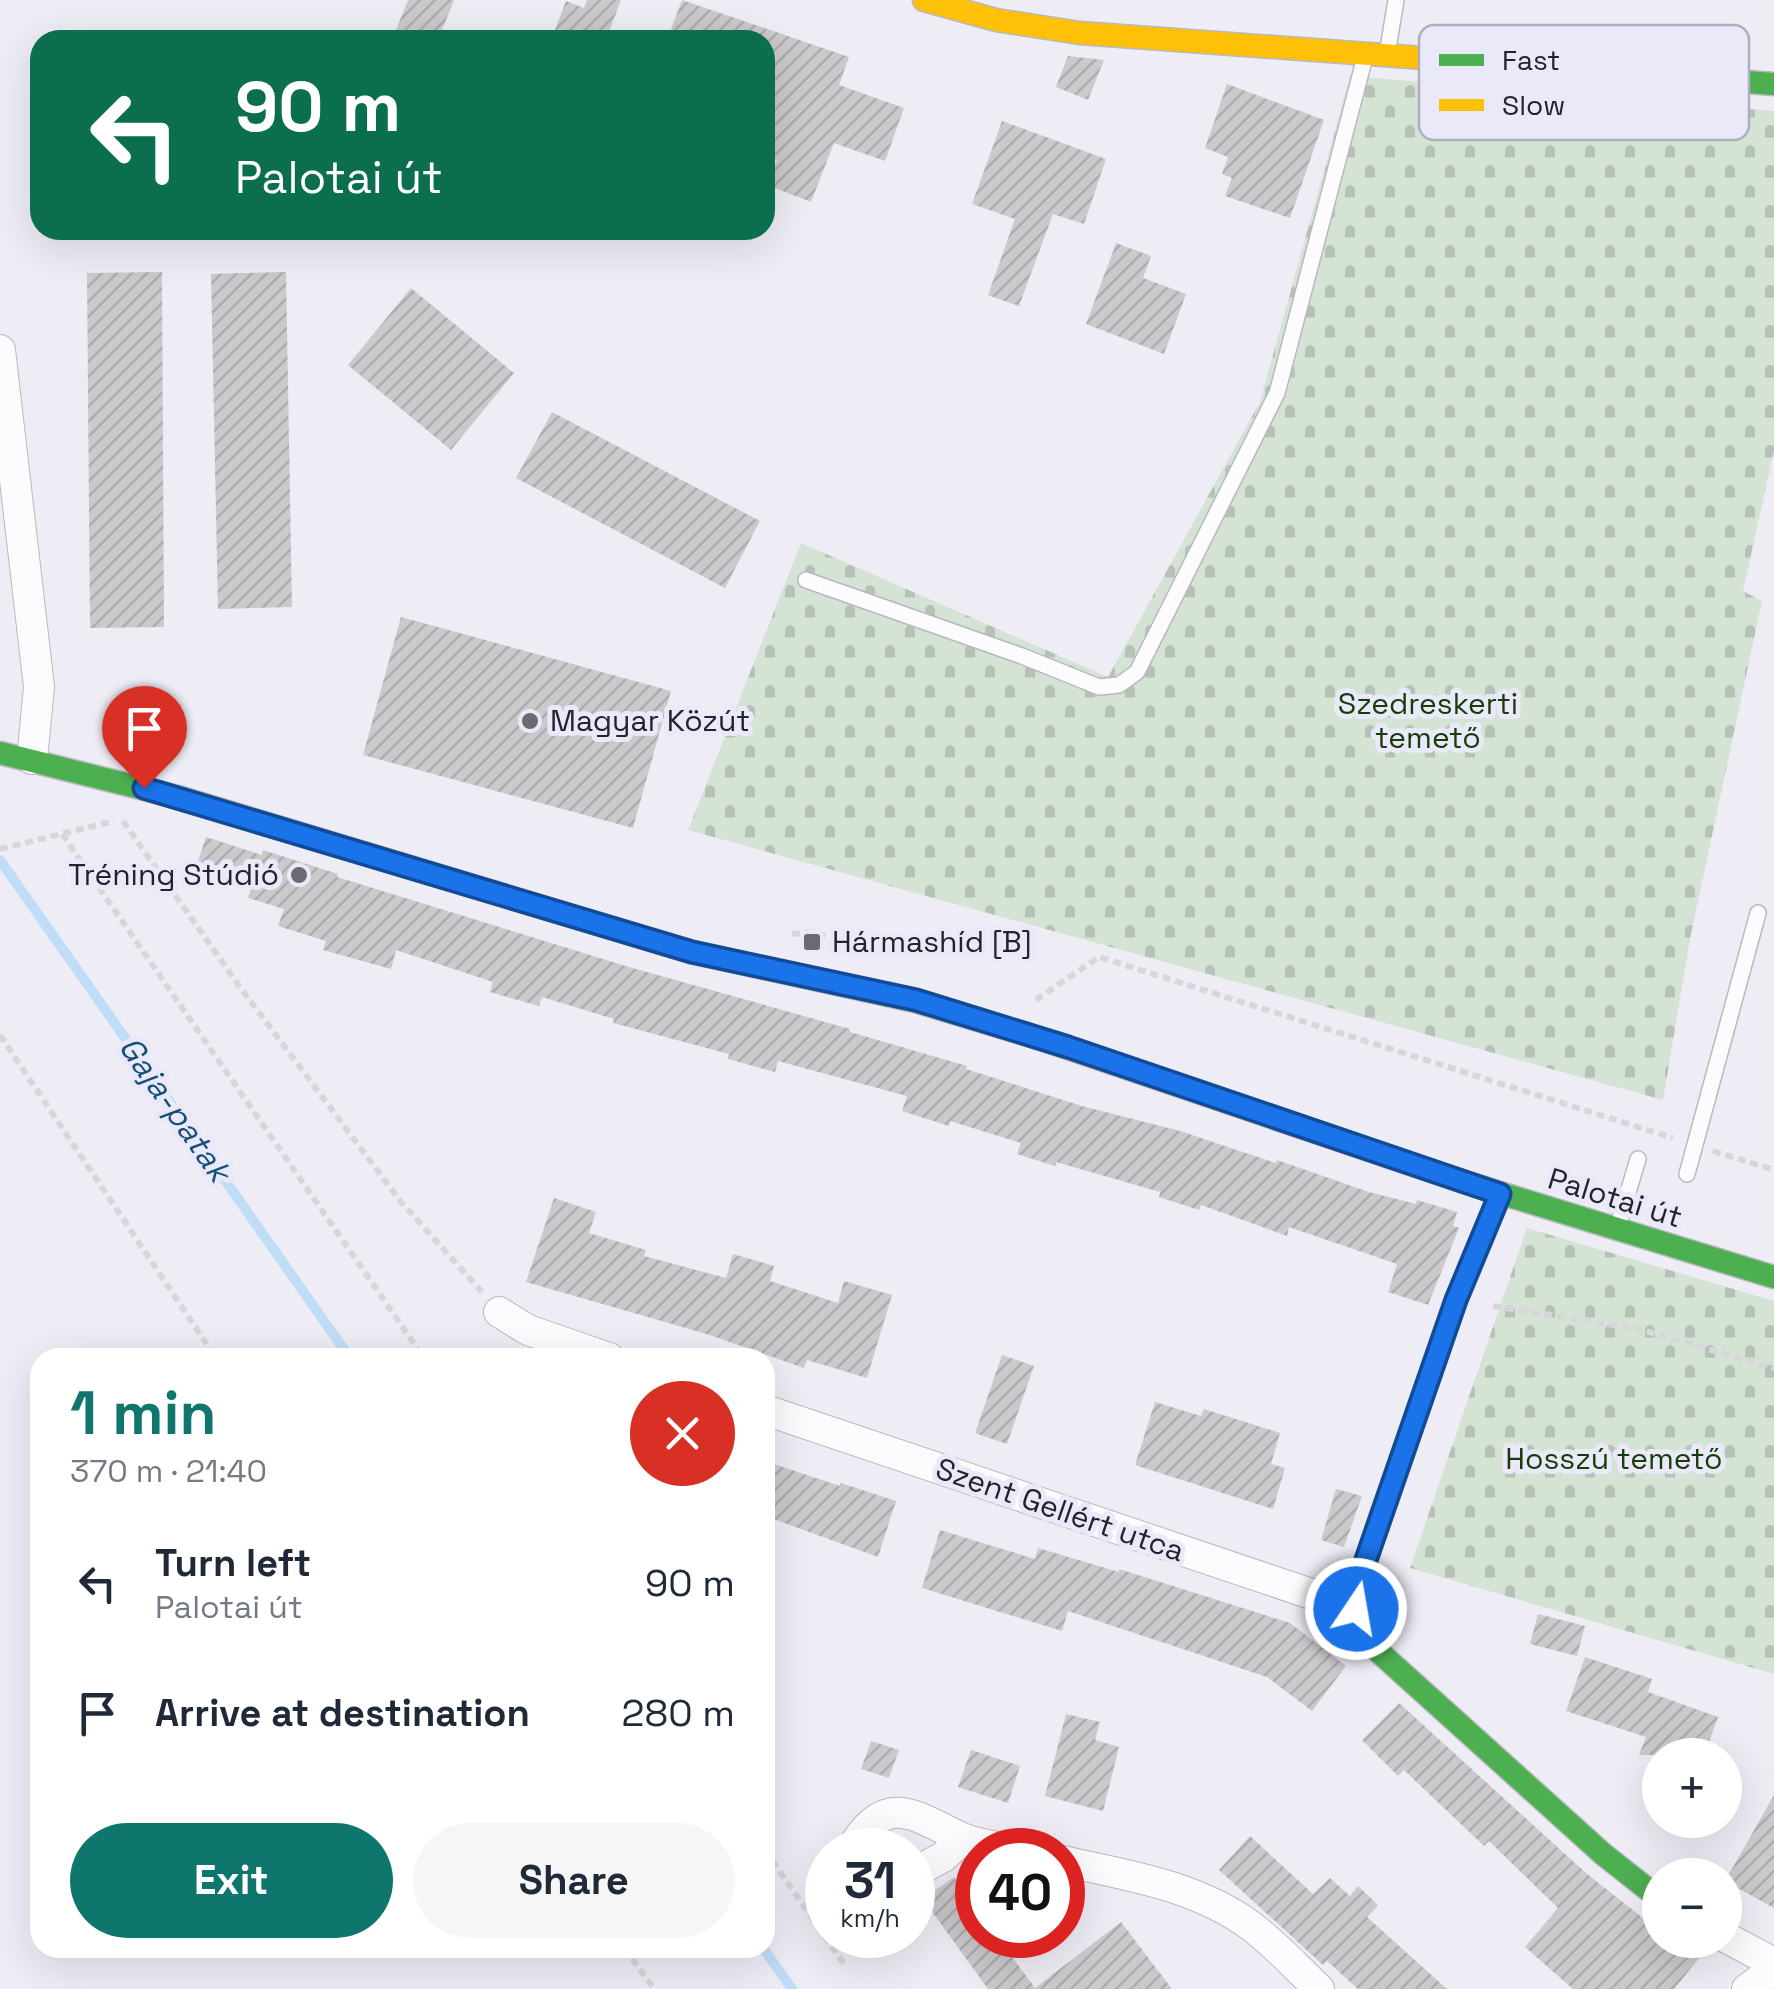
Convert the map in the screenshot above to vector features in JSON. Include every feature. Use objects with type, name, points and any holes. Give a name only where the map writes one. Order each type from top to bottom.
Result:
[{"type":"main road","points":[[924,0],[996,20],[1080,33],[1419,57]]},
{"type":"main road","points":[[1749,82],[1774,84]]},
{"type":"main road","name":"Palotai út","points":[[1,753],[181,798],[692,952],[916,1000],[1068,1047],[1500,1194],[1774,1277]]},
{"type":"main road","points":[[1500,1194],[1456,1300],[1359,1580],[1356,1609],[1364,1631],[1379,1652],[1642,1884]]},
{"type":"street","points":[[0,350],[38,687],[32,759]]},
{"type":"street","points":[[499,1312],[528,1330],[580,1348]]},
{"type":"street","name":"Szent Gellért utca","points":[[775,1413],[1356,1609]]},
{"type":"street","points":[[864,1828],[868,1822],[897,1812],[930,1820],[955,1834]]},
{"type":"street","points":[[935,1861],[955,1845]]},
{"type":"street","points":[[1085,1866],[1156,1882],[1205,1899],[1251,1926],[1319,1989]]},
{"type":"street","points":[[1742,1947],[1771,1962],[1765,1976],[1746,1989]]},
{"type":"lane","points":[[806,580],[1099,687],[1119,685],[1138,672],[1277,393],[1376,54],[1396,0]]},
{"type":"lane","points":[[1687,1174],[1758,912]]},
{"type":"lane","points":[[1616,1230],[1638,1159]]},
{"type":"path","points":[[122,820],[237,983],[401,1202],[499,1312]]},
{"type":"path","points":[[0,849],[62,834],[417,1348]]},
{"type":"path","points":[[774,936],[812,932],[868,950]]},
{"type":"path","points":[[1035,1001],[1100,957],[1774,1170]]},
{"type":"path","points":[[0,1035],[209,1348]]},
{"type":"path","points":[[1456,1300],[1639,1329],[1774,1368]]},
{"type":"path","points":[[775,1864],[846,1967]]},
{"type":"path","points":[[631,1958],[654,1989]]},
{"type":"green space","name":"Szedreskerti temető","points":[[1350,76],[1419,82],[1419,140],[1749,140],[1749,109],[1774,111],[1774,451],[1743,591],[1762,601],[1691,934],[1663,1100],[688,830],[801,543],[1108,677],[1260,402]]},
{"type":"green space","name":"Hosszú temető","points":[[1527,1228],[1774,1301],[1774,1674],[1410,1568]]},
{"type":"building","points":[[408,0],[454,0],[442,30],[396,30]]},
{"type":"building","points":[[587,0],[621,0],[610,30],[555,30],[566,1],[584,8]]},
{"type":"building","points":[[682,0],[770,30],[671,30]]},
{"type":"building","points":[[775,32],[849,57],[839,85],[904,108],[885,161],[834,143],[811,202],[775,188]]},
{"type":"building","points":[[1068,56],[1104,60],[1088,100],[1056,87]]},
{"type":"building","points":[[1227,84],[1324,120],[1290,218],[1225,196],[1232,178],[1222,174],[1228,157],[1205,148]]},
{"type":"building","points":[[1002,121],[1106,159],[1084,224],[1053,214],[1019,306],[988,295],[1015,219],[972,204]]},
{"type":"building","points":[[1116,243],[1151,256],[1143,278],[1186,294],[1164,354],[1086,324]]},
{"type":"building","points":[[162,272],[164,627],[90,628],[87,273]]},
{"type":"building","points":[[286,272],[292,607],[218,609],[211,274]]},
{"type":"building","points":[[411,288],[514,373],[451,450],[348,365]]},
{"type":"building","points":[[552,412],[760,521],[725,588],[516,478]]},
{"type":"building","points":[[401,617],[671,691],[633,828],[363,755]]},
{"type":"building","points":[[206,837],[262,855],[263,850],[338,874],[337,877],[629,967],[850,1029],[1082,1106],[1180,1131],[1276,1163],[1277,1160],[1369,1192],[1457,1212],[1453,1226],[1459,1228],[1428,1305],[1388,1292],[1397,1264],[1289,1227],[1287,1236],[1201,1205],[1199,1210],[1159,1197],[1160,1192],[1017,1154],[1021,1143],[902,1111],[907,1096],[778,1061],[775,1072],[728,1059],[729,1054],[613,1023],[614,1019],[542,997],[539,1006],[490,992],[493,982],[396,950],[391,969],[323,950],[326,941],[278,926],[284,909],[248,898],[252,885],[196,867]]},
{"type":"building","points":[[554,1198],[596,1212],[589,1233],[646,1250],[644,1256],[726,1278],[733,1254],[774,1266],[770,1281],[838,1303],[844,1281],[892,1295],[867,1378],[807,1360],[804,1368],[775,1358],[775,1348],[747,1348],[526,1282]]},
{"type":"building","points":[[1002,1355],[1034,1366],[1007,1444],[975,1433]]},
{"type":"building","points":[[1155,1402],[1201,1416],[1204,1409],[1280,1433],[1271,1464],[1285,1468],[1273,1509],[1135,1465]]},
{"type":"building","points":[[775,1464],[896,1501],[878,1557],[775,1520]]},
{"type":"building","points":[[1336,1489],[1362,1496],[1344,1547],[1321,1540]]},
{"type":"building","points":[[940,1530],[1035,1559],[1038,1548],[1119,1569],[1290,1623],[1346,1666],[1312,1711],[1267,1677],[1068,1611],[1062,1631],[922,1588]]},
{"type":"building","points":[[1538,1614],[1585,1626],[1577,1656],[1530,1644]]},
{"type":"building","points":[[1585,1657],[1652,1679],[1648,1692],[1718,1717],[1710,1738],[1646,1738],[1566,1711]]},
{"type":"building","points":[[1399,1703],[1586,1873],[1642,1917],[1642,1958],[1699,1958],[1674,1989],[1573,1989],[1525,1947],[1558,1908],[1489,1841],[1484,1846],[1404,1770],[1398,1776],[1362,1740]]},
{"type":"building","points":[[1066,1714],[1100,1722],[1095,1740],[1119,1747],[1103,1811],[1045,1796]]},
{"type":"building","points":[[871,1741],[899,1750],[889,1778],[861,1769]]},
{"type":"building","points":[[971,1750],[1020,1766],[1008,1803],[958,1787]]},
{"type":"building","points":[[1774,1795],[1774,1908],[1742,1890],[1742,1858],[1738,1858]]},
{"type":"building","points":[[1250,1836],[1313,1894],[1330,1878],[1350,1896],[1358,1886],[1378,1905],[1367,1917],[1447,1989],[1358,1989],[1327,1961],[1323,1965],[1219,1870]]},
{"type":"building","points":[[955,1878],[955,1943],[935,1916],[935,1890]]},
{"type":"building","points":[[1121,1922],[1172,1989],[988,1989],[966,1958],[1013,1958],[1035,1988],[1074,1958],[1085,1958],[1085,1950]]},
{"type":"waterway","name":"Gaja-patak","points":[[0,860],[343,1348]]},
{"type":"waterway","name":"Gaja-patak","points":[[770,1958],[792,1989]]},
{"type":"traffic: fast","points":[[1749,82],[1774,84]]},
{"type":"traffic: fast","points":[[0,753],[181,798],[691,952],[915,1001],[1035,1037]]},
{"type":"traffic: fast","points":[[1461,1181],[1774,1277]]},
{"type":"traffic: fast","points":[[1500,1195],[1456,1300],[1359,1580],[1360,1618],[1379,1652],[1642,1885]]},
{"type":"traffic: slow","points":[[924,0],[996,20],[1080,33],[1419,58]]},
{"type":"traffic: slow","points":[[1035,1037],[1461,1181]]},
{"type":"place","name":"Magyar Közút","points":[[530,721]]},
{"type":"place","name":"Tréning Stúdió","points":[[299,875]]},
{"type":"place","name":"Hármashíd [B]","points":[[812,942]]},
{"type":"route","points":[[144,788],[692,952],[916,1000],[1068,1047],[1500,1194],[1456,1300],[1359,1580],[1356,1609]]}]
